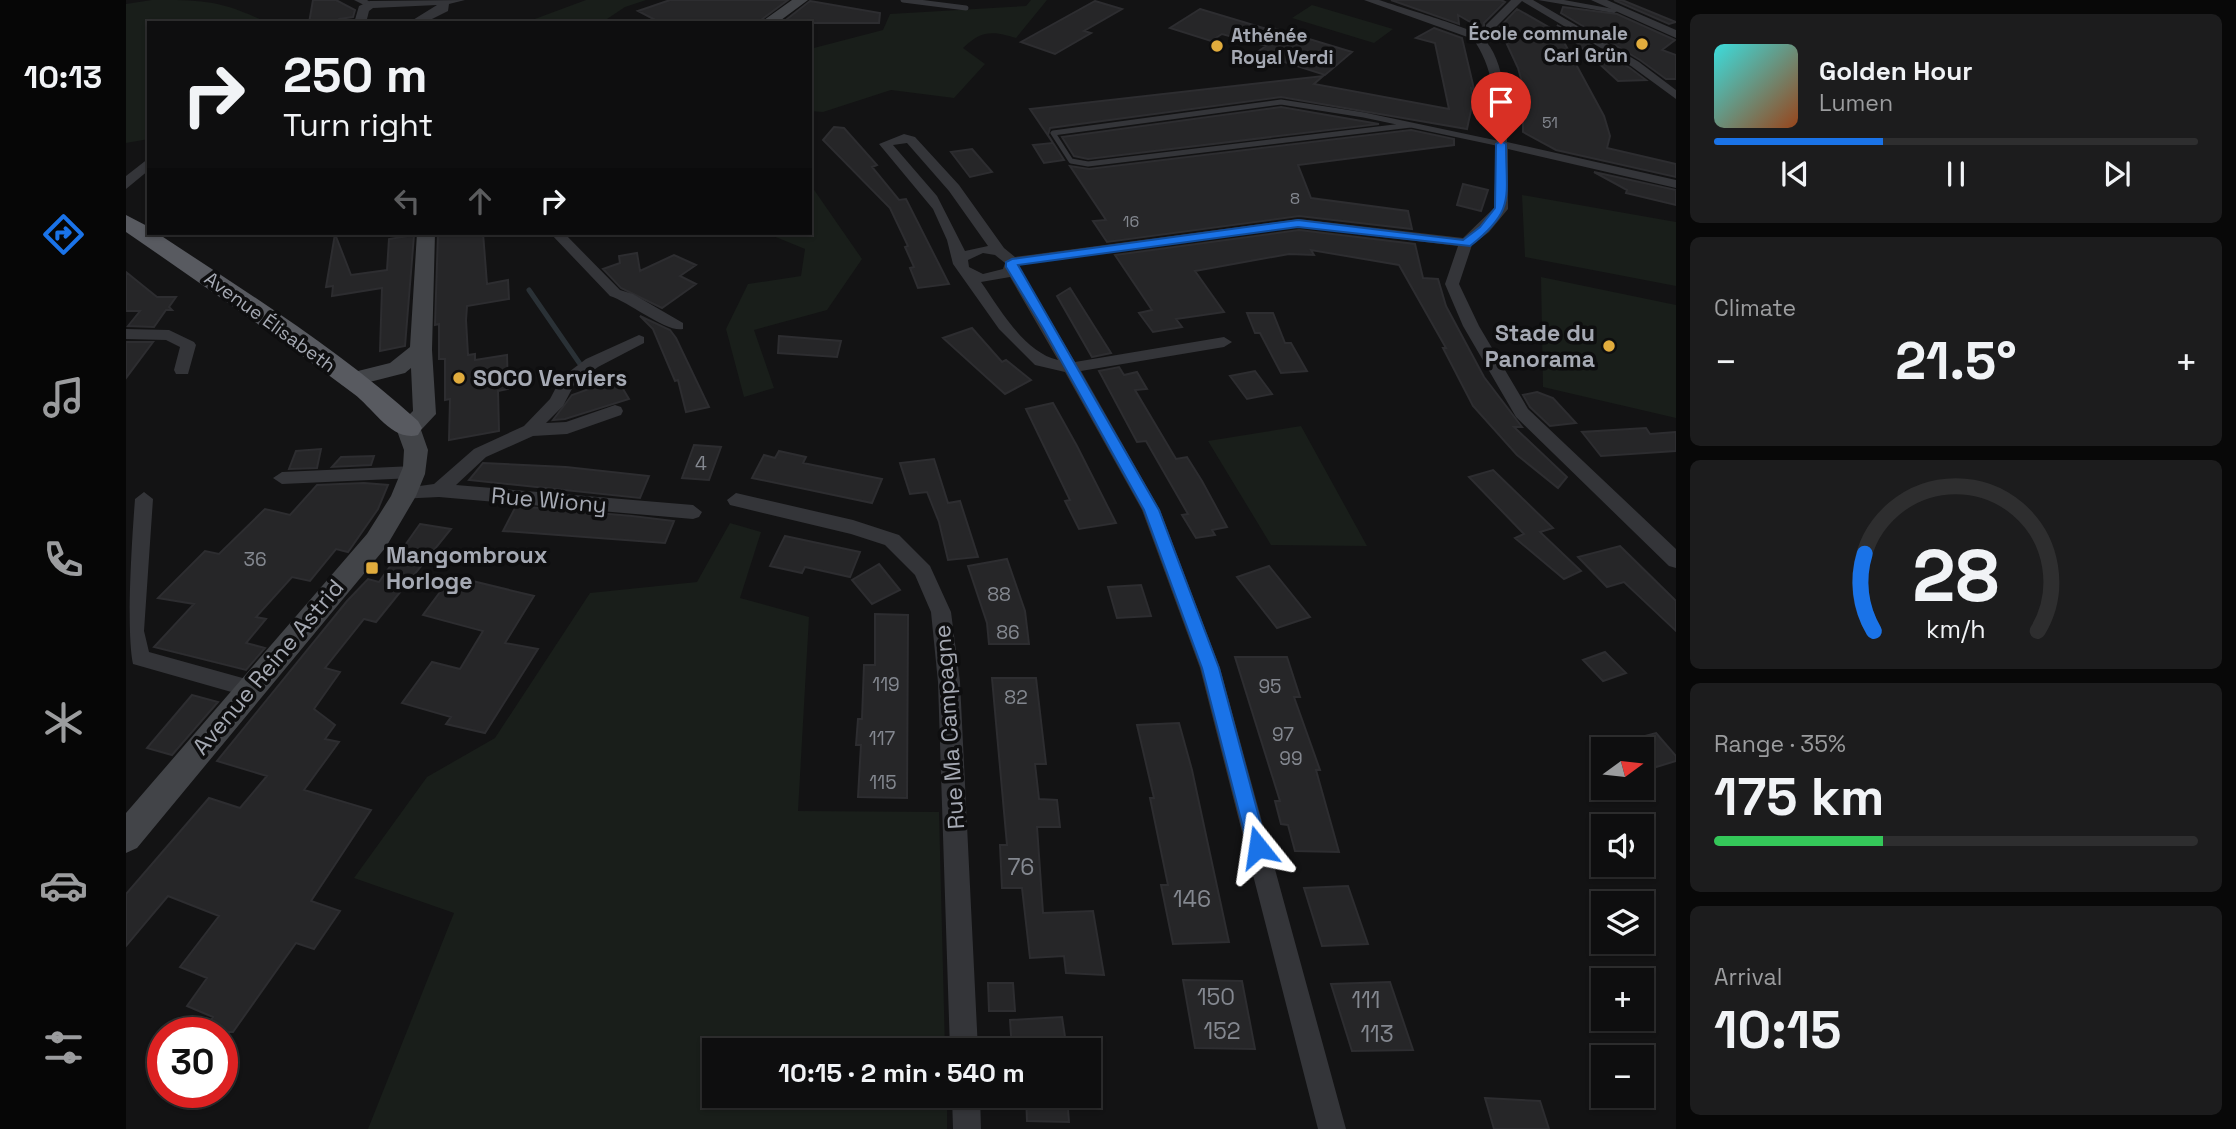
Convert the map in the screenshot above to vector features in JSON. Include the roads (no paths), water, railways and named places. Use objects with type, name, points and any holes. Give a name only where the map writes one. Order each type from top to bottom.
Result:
[{"type":"highway","name":"Avenue Élisabeth","points":[[126,222],[288,332],[396,414],[408,428]]},
{"type":"main road","points":[[770,21],[801,0]]},
{"type":"main road","points":[[409,483],[417,446],[408,428],[425,414],[421,350],[426,235]]},
{"type":"main road","points":[[350,380],[397,368],[421,350]]},
{"type":"main road","name":"Avenue Reine Astrid","points":[[126,837],[346,576],[392,516],[409,483]]},
{"type":"street","points":[[360,21],[365,2],[459,0]]},
{"type":"street","points":[[1369,0],[1477,37],[1488,48],[1498,91],[1501,209],[1484,229],[1466,243],[1451,284],[1471,326],[1522,413],[1574,466],[1676,561]]},
{"type":"street","points":[[1490,27],[1517,0]]},
{"type":"street","points":[[1527,0],[1635,64],[1676,96]]},
{"type":"street","points":[[1543,0],[1614,9]]},
{"type":"street","points":[[1597,0],[1676,34]]},
{"type":"street","points":[[419,21],[444,8],[442,2]]},
{"type":"street","points":[[1224,342],[1071,368],[1041,361],[1004,326],[960,264],[961,258],[951,227],[932,192],[886,144],[904,138],[912,140],[954,188],[1012,265],[1071,368],[1151,510],[1210,668],[1332,1129]]},
{"type":"street","points":[[1501,144],[1676,184]]},
{"type":"street","points":[[126,163],[147,160]]},
{"type":"street","points":[[126,169],[147,161]]},
{"type":"street","points":[[126,184],[147,162]]},
{"type":"street","points":[[932,192],[954,188]]},
{"type":"street","points":[[968,273],[997,277],[1012,265],[1298,223],[1466,243]]},
{"type":"street","points":[[559,235],[615,293],[628,297],[678,326]]},
{"type":"street","points":[[961,258],[981,249],[999,251]]},
{"type":"street","points":[[126,334],[169,335],[188,345],[182,370]]},
{"type":"street","points":[[439,490],[480,453],[530,430],[557,402],[567,382],[592,363],[639,340]]},
{"type":"street","points":[[530,430],[567,428],[615,411]]},
{"type":"street","name":"Rue Wiony","points":[[282,478],[409,483],[439,490],[693,512]]},
{"type":"street","points":[[144,499],[134,631],[140,658],[249,688]]},
{"type":"street","name":"Rue Ma Campagne","points":[[736,500],[853,527],[892,540],[923,571],[941,612],[950,682],[964,1038]]},
{"type":"street","points":[[966,1108],[967,1129]]},
{"type":"lane","points":[[903,0],[966,8]]},
{"type":"lane","points":[[1411,125],[1087,164],[1071,161],[1054,133],[1080,127],[1281,102],[1411,125],[1501,144]]},
{"type":"waterway","points":[[529,290],[580,364]]},
{"type":"place","name":"École communale Carl Grün","points":[[1642,44]]},
{"type":"place","name":"Athénée Royal Verdi","points":[[1217,46]]},
{"type":"place","name":"Stade du Panorama","points":[[1609,346]]},
{"type":"place","name":"SOCO Verviers","points":[[459,378]]},
{"type":"place","name":"Mangombroux Horloge","points":[[372,568]]}]
